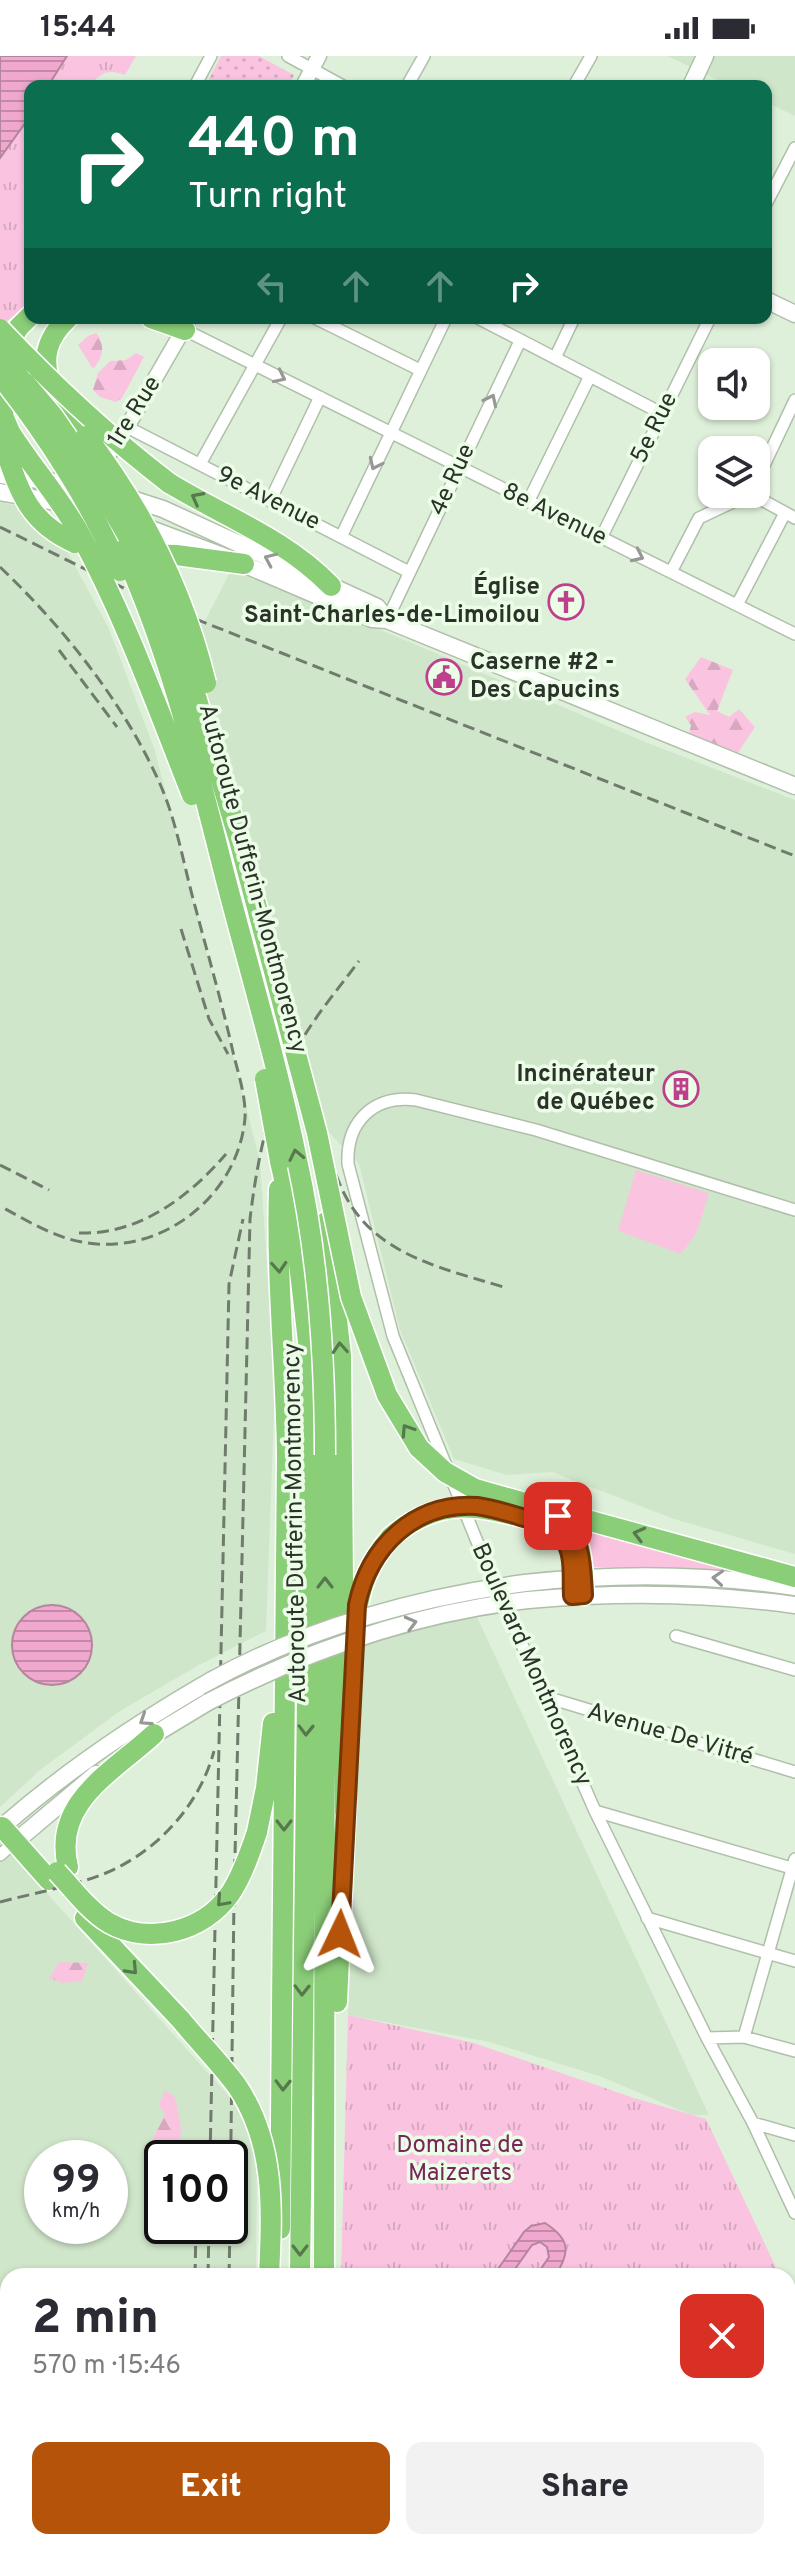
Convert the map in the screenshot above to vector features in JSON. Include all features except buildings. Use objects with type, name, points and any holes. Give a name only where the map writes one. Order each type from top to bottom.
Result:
[{"type":"highway","points":[[0,360],[4,349],[24,324]]},
{"type":"highway","points":[[63,324],[51,340],[47,368],[53,392],[136,509],[180,599],[201,664],[239,840]]},
{"type":"highway","points":[[0,329],[107,434],[169,483],[254,527],[313,568],[331,586]]},
{"type":"highway","name":"Autoroute Dufferin-Montmorency","points":[[0,353],[25,383],[83,472],[116,535],[152,617],[183,717],[298,1162],[316,1288],[325,1455],[324,2268]]},
{"type":"highway","name":"Autoroute Dufferin-Montmorency","points":[[0,376],[46,437],[115,560],[150,650],[192,795],[265,1076],[295,1228],[311,1368],[325,1455],[300,2268]]},
{"type":"highway","points":[[25,383],[70,439],[156,585],[177,633],[239,840],[317,1133],[351,1297],[371,1358],[399,1418],[419,1448],[459,1482],[545,1514],[795,1577]]},
{"type":"highway","points":[[0,398],[17,484],[33,513],[51,531],[102,552],[176,555],[244,564]]},
{"type":"highway","points":[[5,434],[77,530],[98,570],[119,612],[192,795]]},
{"type":"highway","points":[[303,1089],[331,1252],[341,1355],[325,1455],[345,1813]]},
{"type":"highway","points":[[279,2268],[287,1455],[286,1380],[277,1244],[280,1161]]},
{"type":"highway","points":[[324,2137],[335,2055],[357,1605],[368,1568],[391,1537],[420,1517],[455,1507],[491,1508],[545,1514],[568,1548],[577,1587]]},
{"type":"highway","points":[[9,1834],[58,1873],[94,1912],[121,1928],[150,1934],[182,1930],[218,1908],[240,1875],[257,1832],[266,1788],[286,1551]]},
{"type":"highway","points":[[58,1873],[72,1814],[90,1789],[154,1734]]},
{"type":"highway","points":[[58,1873],[237,2086],[250,2109],[263,2143],[272,2196],[269,2268]]},
{"type":"main road","points":[[694,80],[705,56]]},
{"type":"main road","points":[[772,303],[795,314]]},
{"type":"main road","points":[[0,475],[85,482],[163,509],[377,607],[387,620]]},
{"type":"main road","points":[[0,492],[80,506],[174,536],[372,619],[387,620],[795,786]]},
{"type":"main road","points":[[9,1834],[60,1778],[212,1680],[294,1643],[380,1614],[470,1591],[526,1592],[718,1577],[795,1587]]},
{"type":"main road","points":[[577,1587],[795,1605]]},
{"type":"main road","points":[[9,1834],[154,1734],[255,1678],[347,1642],[526,1592]]},
{"type":"street","points":[[198,80],[211,56]]},
{"type":"street","points":[[288,56],[315,62],[336,80]]},
{"type":"street","points":[[410,80],[424,56]]},
{"type":"street","points":[[577,80],[591,56]]},
{"type":"street","points":[[306,80],[315,62]]},
{"type":"street","points":[[772,192],[795,148]]},
{"type":"street","name":"1re Rue","points":[[80,506],[85,482],[127,427],[182,324]]},
{"type":"street","name":"8e Avenue","points":[[186,324],[255,365],[795,634]]},
{"type":"street","points":[[200,464],[278,324]]},
{"type":"street","points":[[327,324],[420,370]]},
{"type":"street","points":[[341,537],[443,324]]},
{"type":"street","points":[[489,324],[663,414]]},
{"type":"street","points":[[555,358],[571,324]]},
{"type":"street","name":"5e Rue","points":[[601,538],[707,324]]},
{"type":"street","name":"4e Rue","points":[[387,620],[520,341]]},
{"type":"street","points":[[528,502],[590,376]]},
{"type":"street","points":[[270,501],[320,397]]},
{"type":"street","points":[[770,453],[795,400]]},
{"type":"street","name":"9e Avenue","points":[[127,427],[409,572]]},
{"type":"street","points":[[737,605],[790,515],[770,504]]},
{"type":"street","points":[[671,572],[699,518],[720,508]]},
{"type":"street","name":"Boulevard Montmorency","points":[[795,1210],[536,1130],[403,1098],[376,1106],[362,1117],[352,1131],[347,1147],[348,1164],[393,1336],[483,1556],[595,1811],[707,2038],[753,2123],[795,2213]]},
{"type":"street","points":[[676,1636],[795,1670]]},
{"type":"street","name":"Avenue De Vitré","points":[[546,1697],[795,1772]]},
{"type":"street","points":[[595,1811],[794,1865],[744,2037]]},
{"type":"street","points":[[647,1918],[795,1961]]},
{"type":"street","points":[[707,2038],[744,2037],[795,2051]]},
{"type":"street","points":[[753,2123],[795,2135]]},
{"type":"shaded area","points":[[0,56],[67,56],[52,80],[24,80],[24,125],[0,158]]},
{"type":"shaded area","points":[[667,56],[795,56],[795,116],[772,105],[772,80],[718,80]]},
{"type":"shaded area","points":[[0,502],[18,506],[32,528],[66,549],[109,629],[155,751],[260,1161],[275,1384],[266,1631],[120,1711],[40,1770],[0,1807]]},
{"type":"shaded area","points":[[231,570],[648,743],[795,800],[795,1554],[674,1519],[552,1472],[507,1475],[454,1459],[400,1330],[359,1164],[303,1105],[229,842],[177,633],[203,625]]},
{"type":"shaded area","points":[[52,1605],[67,1608],[80,1617],[89,1630],[92,1645],[89,1660],[80,1673],[67,1682],[52,1685],[37,1682],[24,1673],[15,1660],[12,1645],[15,1630],[24,1617],[37,1608]]},
{"type":"shaded area","points":[[476,1615],[709,2115],[691,2115],[602,2077],[490,2042],[348,2015],[362,1649],[372,1635]]},
{"type":"shaded area","points":[[0,1841],[227,2094],[246,2123],[255,2155],[256,2268],[0,2268]]},
{"type":"shaded area","points":[[545,2223],[563,2240],[565,2253],[560,2268],[541,2268],[549,2257],[547,2247],[540,2242],[532,2245],[516,2268],[499,2268],[524,2232],[531,2226]]},
{"type":"green space","points":[[68,56],[136,56],[125,75],[110,72],[94,80],[52,80]]},
{"type":"green space","points":[[221,56],[259,56],[294,75],[292,80],[209,80]]},
{"type":"green space","points":[[24,125],[24,307],[0,327],[0,158]]},
{"type":"green space","points":[[96,333],[102,351],[93,369],[78,345]]},
{"type":"green space","points":[[136,353],[144,357],[122,398],[116,402],[100,397],[93,390],[98,373],[110,361],[126,360]]},
{"type":"green space","points":[[701,657],[733,670],[717,711],[729,717],[739,709],[755,727],[734,759],[689,735],[691,725],[685,717],[695,712],[710,715],[685,679]]},
{"type":"green space","points":[[636,1170],[709,1193],[697,1232],[681,1254],[618,1231]]},
{"type":"green space","points":[[573,1518],[742,1572],[590,1567]]},
{"type":"green space","points":[[59,1962],[88,1963],[82,1981],[63,1983],[49,1978]]},
{"type":"green space","name":"Domaine de Maizerets","points":[[348,2015],[474,2043],[634,2098],[706,2119],[776,2268],[341,2268]]},
{"type":"green space","points":[[165,2090],[175,2097],[180,2140],[152,2140],[165,2114],[159,2105]]},
{"type":"railway","points":[[0,527],[150,601],[795,856]]},
{"type":"railway","points":[[0,567],[47,615],[90,668],[129,724],[160,784],[176,829],[245,1110],[239,1147],[228,1173],[211,1196],[190,1215],[166,1230],[139,1240],[111,1244],[82,1242],[40,1227],[0,1206]]},
{"type":"railway","points":[[59,650],[117,727]]},
{"type":"railway","points":[[181,929],[209,1019],[228,1054]]},
{"type":"railway","points":[[231,2140],[250,1219],[264,1137],[284,1076],[306,1032],[359,961]]},
{"type":"railway","points":[[327,1140],[336,1176],[350,1204],[368,1227],[415,1258],[507,1288]]},
{"type":"railway","points":[[79,1233],[122,1228],[161,1210],[196,1185],[226,1154]]},
{"type":"railway","points":[[0,1165],[49,1190]]},
{"type":"railway","points":[[210,2140],[229,1284],[243,1219]]},
{"type":"railway","points":[[0,1902],[101,1875],[139,1855],[157,1841],[186,1809],[198,1791],[214,1751]]},
{"type":"railway","points":[[195,2268],[196,2244]]},
{"type":"railway","points":[[208,2268],[209,2244]]},
{"type":"railway","points":[[229,2268],[230,2244]]},
{"type":"place","name":"Église Saint-Charles-de-Limoilou","points":[[566,602]]},
{"type":"place","name":"Caserne #2 - Des Capucins","points":[[444,677]]},
{"type":"place","name":"Incinérateur de Québec","points":[[681,1089]]},
{"type":"route","points":[[340,1934],[357,1605],[368,1568],[391,1537],[405,1525],[437,1510],[475,1506],[543,1523],[558,1532],[568,1548],[572,1596],[584,1595],[580,1547],[572,1530],[558,1516]]}]
